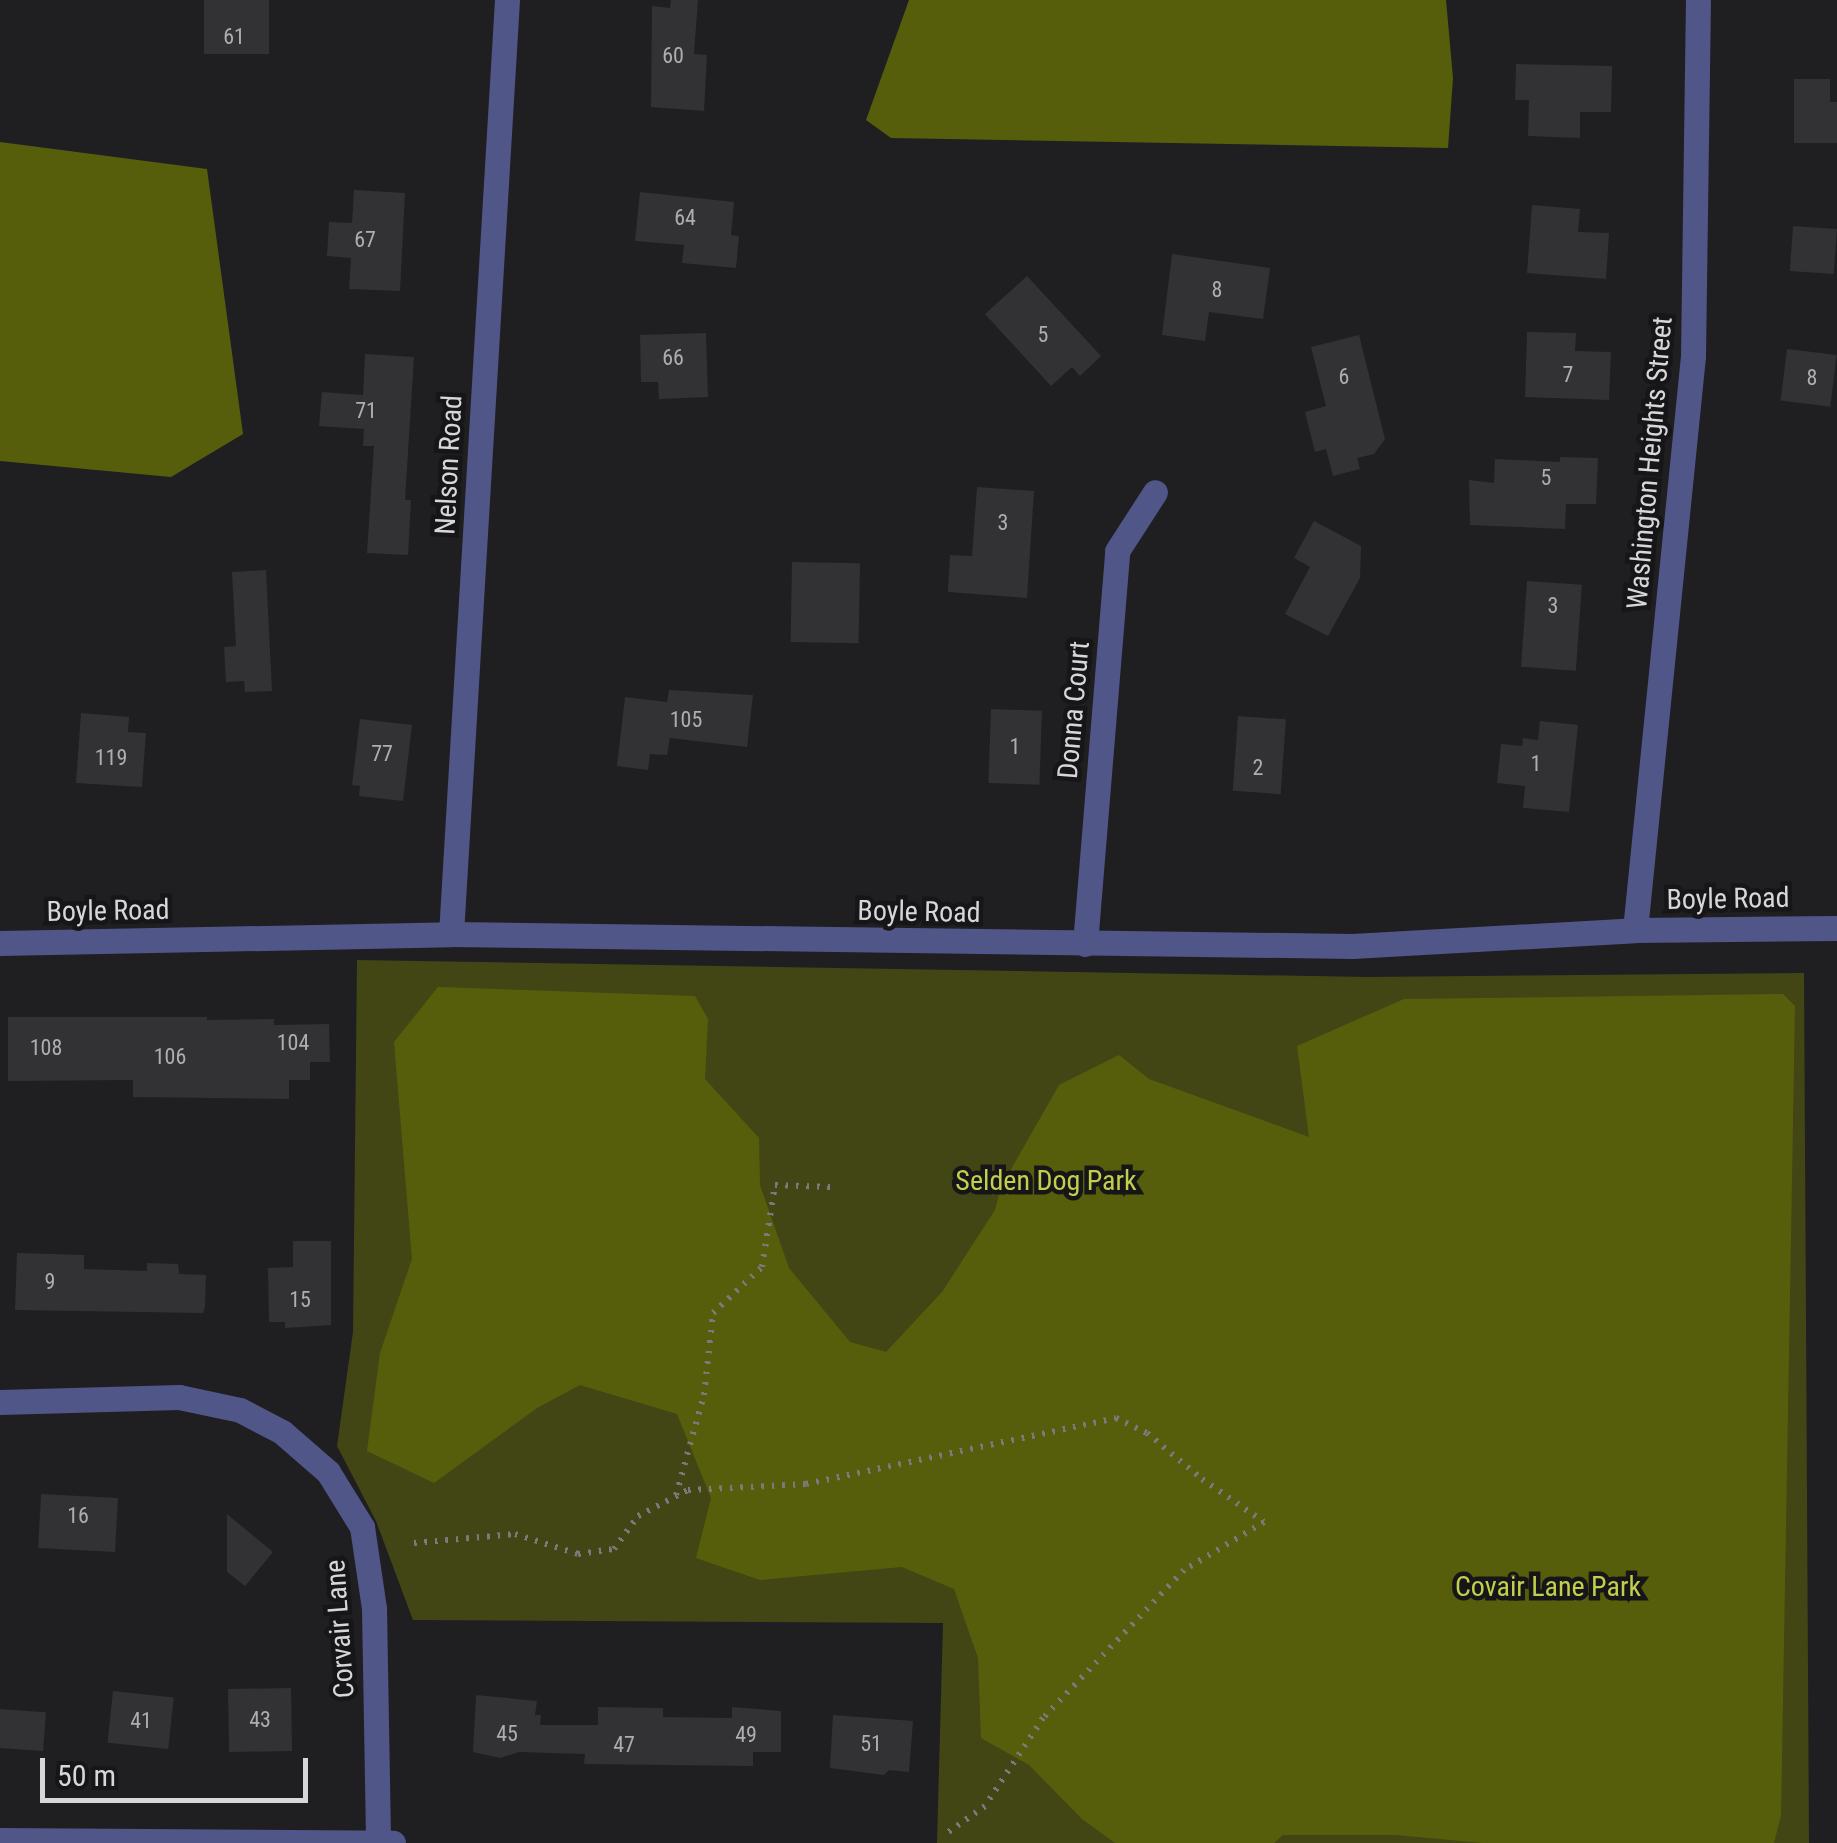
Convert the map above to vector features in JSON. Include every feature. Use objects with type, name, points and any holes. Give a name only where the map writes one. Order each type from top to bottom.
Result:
[{"type":"street","name":"Nelson Road","points":[[451,934],[507,0]]},
{"type":"street","name":"Washington Heights Street","points":[[1635,930],[1693,356],[1698,0]]},
{"type":"street","name":"Donna Court","points":[[1085,944],[1117,551],[1155,492]]},
{"type":"street","name":"Boyle Road","points":[[0,943],[451,934],[1352,946],[1635,930],[1837,928]]},
{"type":"street","name":"Corvair Lane","points":[[0,1402],[179,1397],[240,1410],[268,1424],[328,1472],[362,1527],[374,1608],[386,1842]]},
{"type":"street","points":[[0,1840],[386,1842]]},
{"type":"path","points":[[676,1496],[704,1395],[713,1313],[762,1267],[775,1185],[832,1187]]},
{"type":"path","points":[[414,1543],[515,1534],[578,1554],[614,1549],[638,1516],[688,1490],[806,1484],[1116,1418],[1147,1432],[1202,1479],[1264,1522],[1184,1570],[1043,1718],[985,1806],[947,1833]]},
{"type":"green space","points":[[909,0],[1446,0],[1453,78],[1448,148],[891,138],[866,120]]},
{"type":"green space","points":[[0,142],[207,169],[243,434],[171,477],[0,461]]},
{"type":"green space","name":"Covair Lane Park","points":[[357,960],[1368,977],[1804,973],[1809,1843],[937,1843],[943,1623],[413,1620],[376,1521],[337,1446],[353,1332]]},
{"type":"green space","name":"Covair Lane Park","points":[[438,987],[695,996],[708,1019],[705,1079],[759,1138],[760,1185],[789,1268],[850,1342],[886,1352],[942,1292],[995,1210],[1001,1187],[1059,1085],[1119,1055],[1149,1079],[1309,1137],[1297,1046],[1404,999],[1783,994],[1795,1006],[1781,1815],[1774,1843],[1483,1843],[1396,1835],[1283,1835],[1274,1843],[1115,1843],[1082,1819],[1029,1765],[981,1738],[978,1658],[954,1589],[902,1567],[760,1580],[696,1558],[711,1498],[677,1414],[580,1385],[537,1408],[434,1483],[367,1451],[380,1353],[412,1259],[394,1042]]},
{"type":"building","points":[[204,0],[269,0],[269,54],[204,54]]},
{"type":"building","points":[[671,0],[698,0],[694,54],[707,55],[704,111],[651,107],[652,6],[670,8]]},
{"type":"building","points":[[1516,64],[1612,66],[1611,112],[1580,112],[1580,138],[1528,136],[1529,100],[1515,100]]},
{"type":"building","points":[[1794,79],[1830,79],[1830,102],[1837,102],[1837,143],[1794,143]]},
{"type":"building","points":[[354,190],[405,193],[400,291],[349,289],[351,258],[327,256],[329,222],[352,223]]},
{"type":"building","points":[[640,192],[734,202],[731,235],[739,236],[736,268],[682,263],[684,245],[635,241]]},
{"type":"building","points":[[1532,205],[1580,209],[1578,232],[1609,233],[1606,279],[1527,273]]},
{"type":"building","points":[[1793,226],[1837,229],[1834,274],[1790,271]]},
{"type":"building","points":[[1172,254],[1270,268],[1263,319],[1209,312],[1205,341],[1162,335]]},
{"type":"building","points":[[1027,276],[1101,356],[1080,376],[1072,367],[1051,386],[985,314]]},
{"type":"building","points":[[1527,332],[1576,333],[1575,351],[1611,352],[1609,400],[1525,397]]},
{"type":"building","points":[[706,333],[708,397],[659,399],[658,382],[641,382],[640,335]]},
{"type":"building","points":[[1359,335],[1385,439],[1374,454],[1357,458],[1360,469],[1333,476],[1326,449],[1315,452],[1305,412],[1326,406],[1311,347]]},
{"type":"building","points":[[1787,349],[1837,355],[1830,407],[1781,401]]},
{"type":"building","points":[[365,354],[414,357],[405,500],[411,500],[408,555],[367,553],[374,446],[363,446],[364,429],[319,426],[322,392],[363,395]]},
{"type":"building","points":[[1560,457],[1598,458],[1596,504],[1566,504],[1565,529],[1470,525],[1469,480],[1494,483],[1495,459],[1560,462]]},
{"type":"building","points":[[977,487],[1034,491],[1027,598],[948,592],[950,555],[972,556]]},
{"type":"building","points":[[1314,521],[1361,546],[1360,578],[1328,636],[1285,614],[1310,567],[1294,558]]},
{"type":"building","points":[[792,562],[860,563],[859,643],[791,642]]},
{"type":"building","points":[[266,570],[272,691],[245,692],[244,681],[226,682],[224,647],[236,646],[232,572]]},
{"type":"building","points":[[1527,581],[1582,585],[1576,671],[1521,667]]},
{"type":"building","points":[[669,690],[753,695],[747,747],[670,738],[667,755],[650,754],[648,770],[617,766],[625,697],[667,702]]},
{"type":"building","points":[[991,709],[1042,711],[1039,785],[988,783]]},
{"type":"building","points":[[81,713],[129,717],[128,732],[146,733],[142,787],[76,783]]},
{"type":"building","points":[[1238,716],[1286,719],[1281,794],[1233,791]]},
{"type":"building","points":[[360,719],[412,725],[403,801],[359,796],[360,786],[352,785]]},
{"type":"building","points":[[1540,721],[1578,725],[1569,812],[1523,808],[1525,786],[1497,783],[1501,744],[1522,746],[1523,738],[1538,740]]},
{"type":"building","points":[[8,1017],[207,1017],[274,1019],[274,1025],[329,1024],[330,1062],[310,1062],[310,1080],[289,1080],[289,1099],[133,1097],[133,1080],[8,1081]]},
{"type":"building","points":[[293,1241],[331,1241],[331,1325],[285,1328],[285,1322],[269,1322],[268,1268],[293,1267]]},
{"type":"building","points":[[17,1253],[84,1255],[84,1269],[147,1271],[147,1263],[178,1264],[179,1274],[206,1275],[205,1307],[203,1313],[15,1310]]},
{"type":"building","points":[[41,1494],[118,1498],[115,1552],[38,1548]]},
{"type":"building","points":[[227,1514],[273,1552],[245,1586],[227,1572]]},
{"type":"building","points":[[291,1688],[292,1751],[229,1752],[228,1689]]},
{"type":"building","points":[[113,1691],[174,1697],[168,1749],[108,1743]]},
{"type":"building","points":[[476,1695],[537,1701],[535,1715],[541,1715],[540,1725],[598,1725],[598,1707],[663,1708],[663,1717],[732,1718],[732,1707],[781,1711],[781,1752],[753,1752],[753,1766],[584,1764],[585,1754],[519,1752],[500,1758],[473,1752]]},
{"type":"building","points":[[0,1709],[46,1712],[43,1751],[0,1748]]},
{"type":"building","points":[[833,1715],[913,1721],[909,1772],[889,1770],[884,1775],[830,1768]]},
{"type":"park label","name":"Selden Dog Park","points":[[1046,1181]]}]
